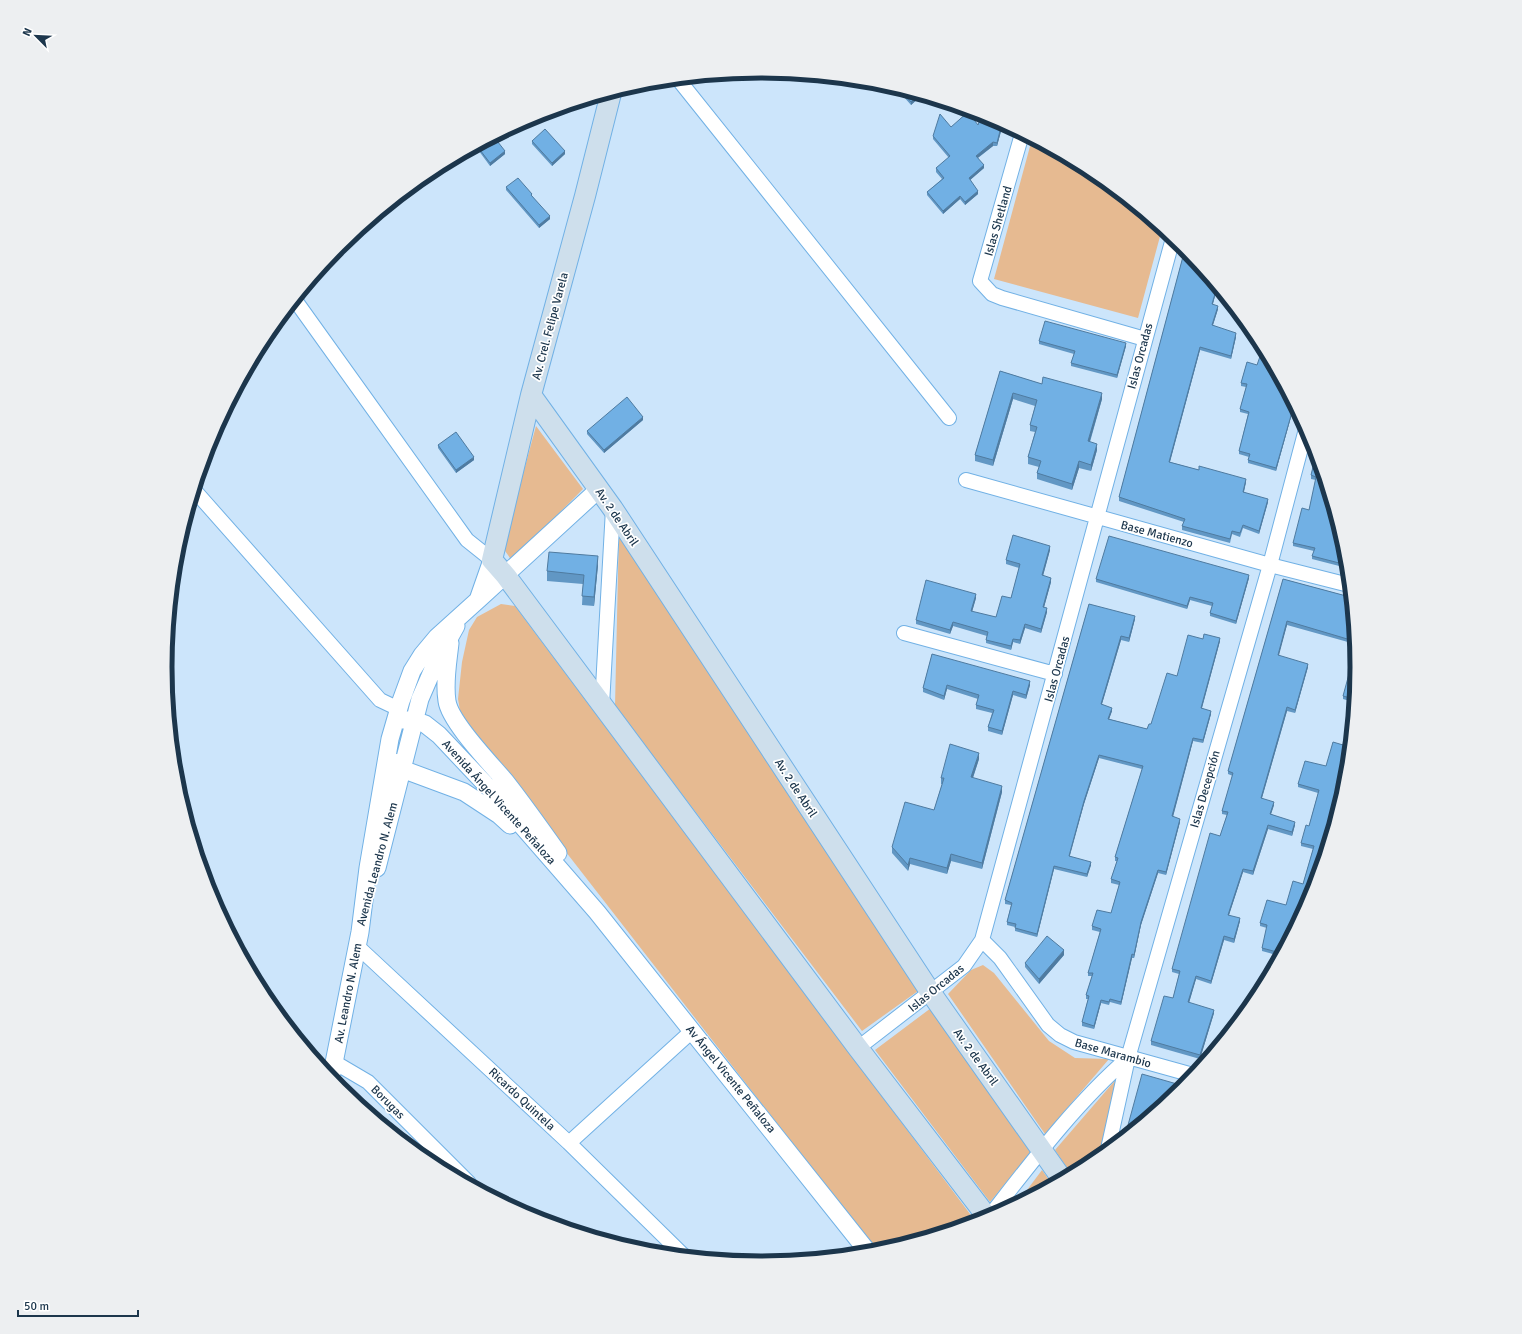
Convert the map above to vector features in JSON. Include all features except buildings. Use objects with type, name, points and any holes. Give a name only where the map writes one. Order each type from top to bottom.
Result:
[{"type":"main road","name":"Av. Crel. Felipe Varela","points":[[492,560],[531,395],[585,196],[610,98]]},
{"type":"main road","name":"Av. 2 de Abril","points":[[531,395],[613,509],[931,993],[1059,1174]]},
{"type":"main road","points":[[492,560],[506,576],[858,1048],[983,1212]]},
{"type":"street","points":[[682,83],[949,418]]},
{"type":"street","name":"Islas Shetland","points":[[1021,138],[980,281],[992,294],[1002,298],[1145,339]]},
{"type":"street","name":"Islas Orcadas","points":[[858,1048],[964,966],[982,940],[1171,245]]},
{"type":"street","points":[[297,304],[467,540],[492,560]]},
{"type":"street","name":"Islas Decepción","points":[[1110,1141],[1128,1058],[1270,565],[1303,439]]},
{"type":"street","name":"Base Matienzo","points":[[966,480],[1097,518],[1344,584]]},
{"type":"street","points":[[478,600],[506,576],[598,489]]},
{"type":"street","points":[[198,494],[380,700],[395,722],[393,761],[397,767],[464,792],[493,811],[518,832],[568,886],[592,906]]},
{"type":"street","points":[[602,705],[613,509]]},
{"type":"street","name":"Avenida Leandro N. Alem","points":[[358,939],[368,868],[395,722],[412,671],[422,655],[437,637],[461,617],[478,600],[492,560]]},
{"type":"street","name":"Avenida Leandro N. Alem","points":[[358,939],[386,836],[420,699],[428,678],[461,617]]},
{"type":"street","points":[[904,633],[1055,674]]},
{"type":"street","points":[[451,636],[446,684],[447,701],[450,710],[457,723],[506,782],[549,839],[568,867],[575,887]]},
{"type":"street","points":[[395,722],[400,720],[414,720]]},
{"type":"street","name":"Avenida Ángel Vicente Peñaloza","points":[[414,720],[425,724],[454,750],[592,906]]},
{"type":"street","name":"Av Ángel Vicente Peñaloza","points":[[592,906],[864,1247]]},
{"type":"street","name":"Av. Leandro N. Alem","points":[[333,1070],[358,939]]},
{"type":"street","name":"Ricardo Quintela","points":[[358,939],[678,1250]]},
{"type":"street","name":"Base Marambio","points":[[982,940],[1000,958],[1048,1025],[1060,1035],[1074,1042],[1186,1073]]},
{"type":"street","points":[[569,1143],[692,1030]]},
{"type":"street","points":[[997,1206],[1042,1149],[1109,1074],[1128,1058]]},
{"type":"street","name":"Borugas","points":[[333,1070],[368,1082],[458,1172]]},
{"type":"shaded area","points":[[1031,144],[1088,177],[1120,200],[1160,235],[1138,318],[994,279]]},
{"type":"shaded area","points":[[536,426],[583,489],[512,561],[503,548]]},
{"type":"shaded area","points":[[619,530],[918,991],[862,1031],[615,706]]},
{"type":"shaded area","points":[[501,604],[515,606],[972,1216],[913,1236],[872,1246],[461,716],[458,699],[462,662],[469,630],[477,617]]},
{"type":"shaded area","points":[[983,965],[994,973],[1049,1041],[1075,1058],[1109,1059],[1045,1134],[948,994],[971,970]]},
{"type":"shaded area","points":[[931,1008],[1031,1152],[990,1202],[875,1050]]},
{"type":"shaded area","points":[[1118,1077],[1101,1147],[1068,1169],[1055,1150]]},
{"type":"shaded area","points":[[1042,1170],[1049,1180],[1024,1194]]}]
